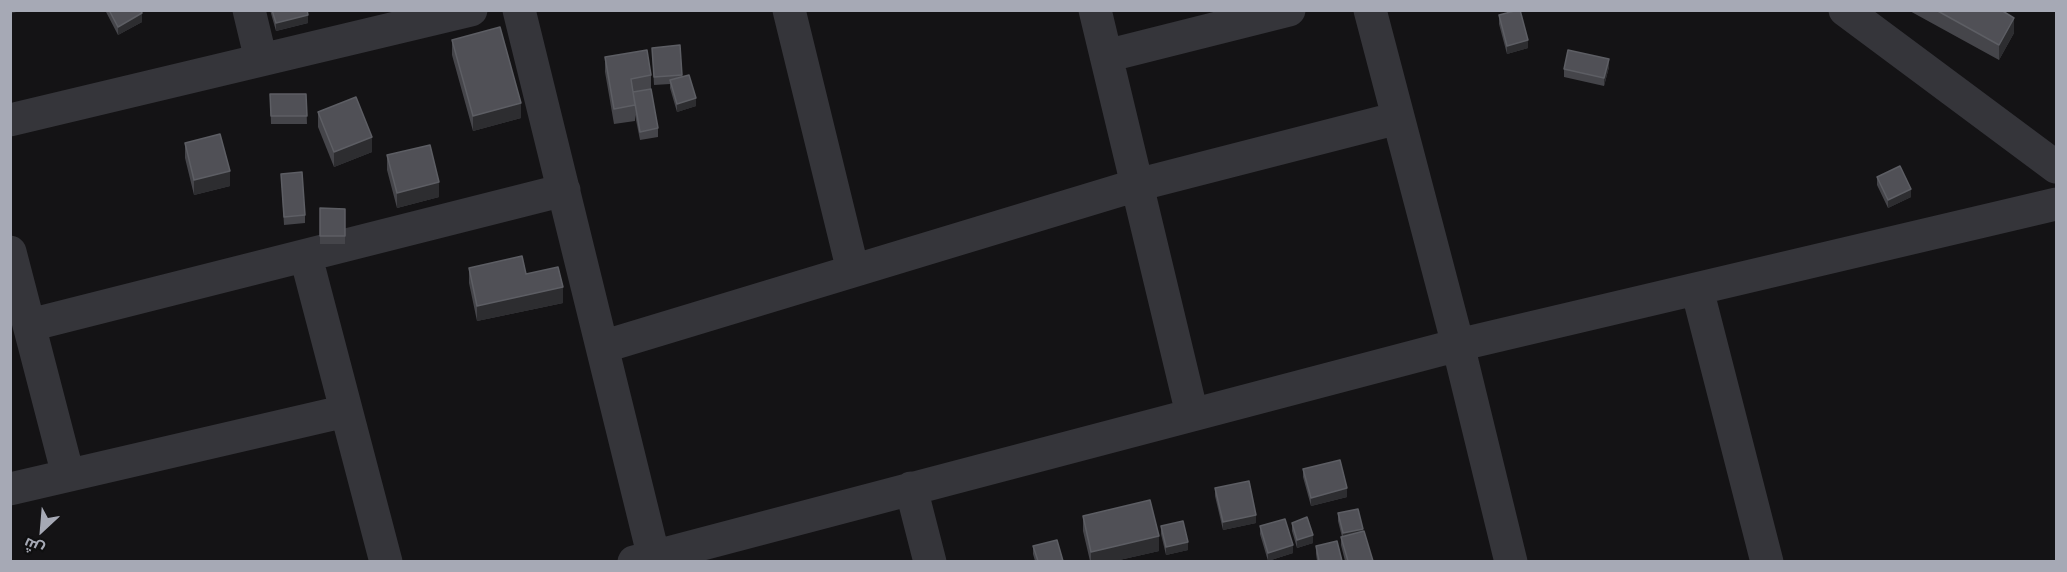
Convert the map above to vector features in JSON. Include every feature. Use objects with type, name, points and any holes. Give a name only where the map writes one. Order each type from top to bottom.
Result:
[{"type":"street","points":[[249,10],[261,60]]},
{"type":"street","points":[[10,120],[471,10]]},
{"type":"street","points":[[519,10],[602,347],[648,560],[911,488],[1458,345],[2056,204]]},
{"type":"street","points":[[789,10],[853,271]]},
{"type":"street","points":[[1095,10],[1192,414]]},
{"type":"street","points":[[1106,56],[1289,10]]},
{"type":"street","points":[[1370,10],[1458,345],[1511,561]]},
{"type":"street","points":[[1845,10],[2056,167]]},
{"type":"street","points":[[602,347],[1137,185],[1398,118]]},
{"type":"street","points":[[30,325],[564,190]]},
{"type":"street","points":[[10,252],[68,475]]},
{"type":"street","points":[[306,257],[386,561]]},
{"type":"street","points":[[1697,289],[1767,561]]},
{"type":"street","points":[[10,489],[346,411]]},
{"type":"street","points":[[911,488],[930,561]]},
{"type":"building","points":[[109,10],[141,10],[142,13],[118,27]]},
{"type":"building","points":[[272,10],[307,10],[308,15],[276,23]]},
{"type":"building","points":[[1520,10],[1528,40],[1507,46],[1499,15]]},
{"type":"building","points":[[1936,10],[2001,10],[2014,18],[1999,45]]},
{"type":"building","points":[[500,27],[521,103],[473,116],[452,40]]},
{"type":"building","points":[[680,45],[682,75],[654,77],[652,48]]},
{"type":"building","points":[[647,50],[651,75],[631,79],[635,105],[614,109],[605,57]]},
{"type":"building","points":[[1568,50],[1609,59],[1604,78],[1564,69]]},
{"type":"building","points":[[689,75],[696,98],[677,104],[670,80]]},
{"type":"building","points":[[651,89],[658,128],[640,132],[633,92]]},
{"type":"building","points":[[270,94],[306,94],[307,116],[271,116]]},
{"type":"building","points":[[356,97],[372,137],[334,152],[318,112]]},
{"type":"building","points":[[220,134],[230,171],[194,180],[185,143]]},
{"type":"building","points":[[430,145],[439,182],[397,193],[387,155]]},
{"type":"building","points":[[1900,166],[1911,189],[1888,200],[1877,177]]},
{"type":"building","points":[[302,172],[305,215],[284,217],[281,174]]},
{"type":"building","points":[[320,208],[345,209],[345,236],[320,236]]},
{"type":"building","points":[[522,256],[526,274],[558,267],[563,287],[477,306],[469,268]]},
{"type":"building","points":[[1340,460],[1347,488],[1311,498],[1303,469]]},
{"type":"building","points":[[1249,481],[1256,515],[1223,522],[1215,488]]},
{"type":"building","points":[[1150,500],[1159,536],[1091,552],[1083,516]]},
{"type":"building","points":[[1358,509],[1363,529],[1343,533],[1338,513]]},
{"type":"building","points":[[1307,517],[1313,535],[1297,540],[1292,523]]},
{"type":"building","points":[[1285,519],[1293,545],[1268,553],[1260,526]]},
{"type":"building","points":[[1183,521],[1188,542],[1166,547],[1161,526]]},
{"type":"building","points":[[1364,531],[1373,561],[1348,561],[1341,537]]},
{"type":"building","points":[[1057,540],[1063,561],[1038,561],[1033,546]]},
{"type":"building","points":[[1337,541],[1342,561],[1319,561],[1316,546]]}]
